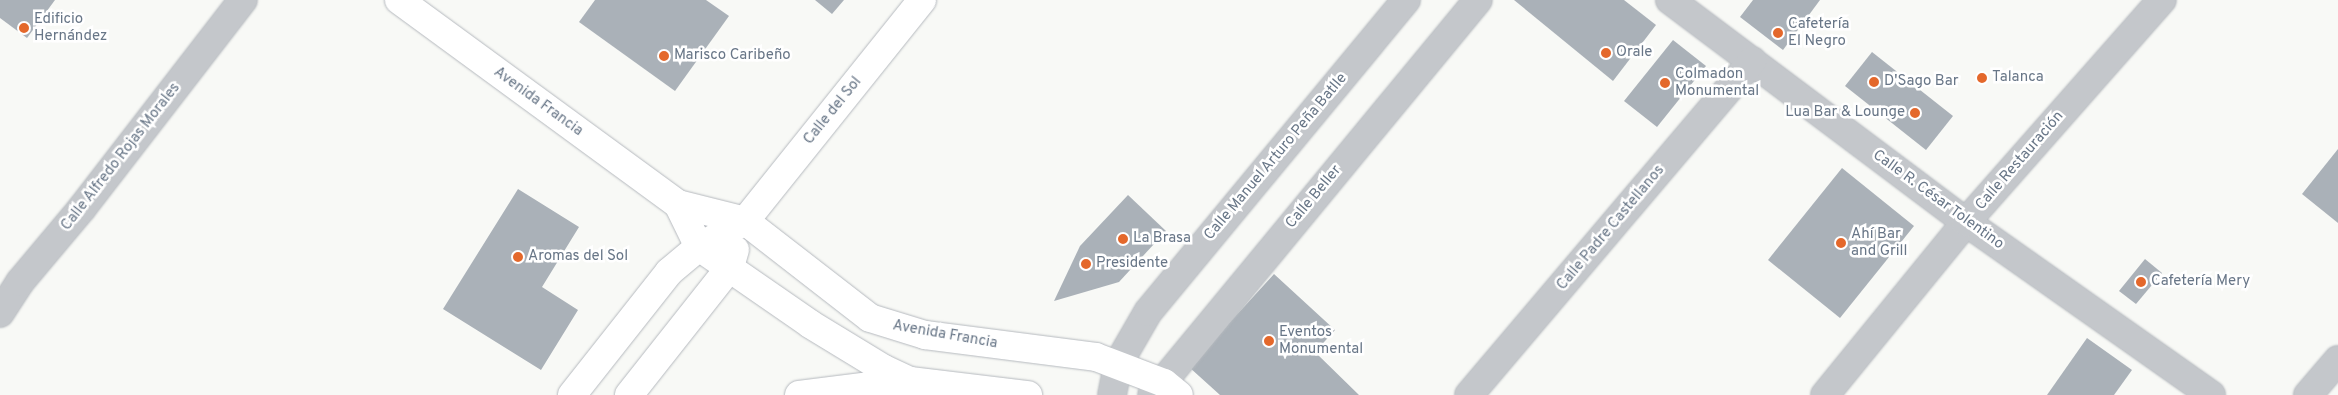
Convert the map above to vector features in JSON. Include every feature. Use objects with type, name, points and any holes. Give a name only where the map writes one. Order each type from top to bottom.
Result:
[{"type":"main road","name":"Avenida Francia","points":[[399,0],[678,204],[744,221],[856,308],[887,326],[924,335],[1096,357],[1118,364],[1165,391]]},
{"type":"main road","name":"Calle del Sol","points":[[572,395],[669,272],[699,247],[744,221],[922,0]]},
{"type":"main road","name":"Avenida Francia","points":[[678,204],[699,247]]},
{"type":"main road","name":"Calle del Sol","points":[[629,395],[730,267],[744,221]]},
{"type":"main road","points":[[699,247],[856,354],[910,381]]},
{"type":"main road","points":[[799,395],[910,381],[1028,395]]},
{"type":"street","name":"Calle Alfredo Rojas Morales","points":[[0,313],[20,282],[82,208],[243,0]]},
{"type":"street","name":"Calle Manuel Arturo Peña Batlle","points":[[1112,395],[1118,364],[1148,312],[1406,0]]},
{"type":"street","name":"Calle Beller","points":[[1165,391],[1478,0]]},
{"type":"street","name":"Calle R. César Tolentino","points":[[1670,0],[1966,222],[2211,395]]},
{"type":"street","name":"Calle Restauración","points":[[1825,395],[1966,222],[2162,0]]},
{"type":"street","name":"Calle Padre Castellanos","points":[[1470,395],[1752,61]]},
{"type":"street","points":[[2308,395],[2338,360]]},
{"type":"building","name":"Edificio Hernández","points":[[0,0],[55,0],[27,38],[0,18]]},
{"type":"building","name":"Marisco Caribeño","points":[[595,0],[706,0],[729,16],[675,91],[579,22]]},
{"type":"building","points":[[815,0],[844,0],[832,14]]},
{"type":"building","name":"Orale","points":[[1514,0],[1624,0],[1656,25],[1613,81]]},
{"type":"building","name":"Cafetería El Negro","points":[[1753,0],[1820,0],[1783,50],[1740,17]]},
{"type":"building","name":"Colmadon Monumental","points":[[1673,40],[1706,66],[1657,127],[1624,101]]},
{"type":"building","name":"Lua Bar & Lounge","points":[[1872,52],[1953,116],[1926,150],[1845,86]]},
{"type":"building","points":[[2338,149],[2338,223],[2302,194]]},
{"type":"building","name":"Ahí Bar and Grill","points":[[1842,168],[1914,226],[1840,318],[1768,260]]},
{"type":"building","name":"Aromas del Sol","points":[[518,189],[579,227],[542,287],[578,310],[541,370],[443,309]]},
{"type":"building","name":"La Brasa","points":[[1128,195],[1166,231],[1119,282],[1054,301],[1080,246]]},
{"type":"building","name":"Cafetería Mery","points":[[2145,259],[2162,273],[2136,304],[2119,291]]},
{"type":"building","name":"Eventos Monumental","points":[[1274,274],[1335,330],[1315,352],[1359,395],[1220,395],[1189,367]]},
{"type":"building","points":[[2087,338],[2132,370],[2114,395],[2047,395]]},
{"type":"place","name":"Edificio Hernández","points":[[24,28]]},
{"type":"place","name":"Cafetería El Negro","points":[[1778,33]]},
{"type":"place","name":"Orale","points":[[1606,53]]},
{"type":"place","name":"Marisco Caribeño","points":[[664,56]]},
{"type":"place","name":"Talanca","points":[[1982,78]]},
{"type":"place","name":"D'Sago Bar","points":[[1874,82]]},
{"type":"place","name":"Colmadon Monumental","points":[[1665,83]]},
{"type":"place","name":"Lua Bar & Lounge","points":[[1915,113]]},
{"type":"place","name":"La Brasa","points":[[1123,239]]},
{"type":"place","name":"Ahí Bar and Grill","points":[[1841,243]]},
{"type":"place","name":"Aromas del Sol","points":[[518,257]]},
{"type":"place","name":"Presidente","points":[[1086,264]]},
{"type":"place","name":"Cafetería Mery","points":[[2141,282]]},
{"type":"place","name":"Eventos Monumental","points":[[1269,341]]}]
